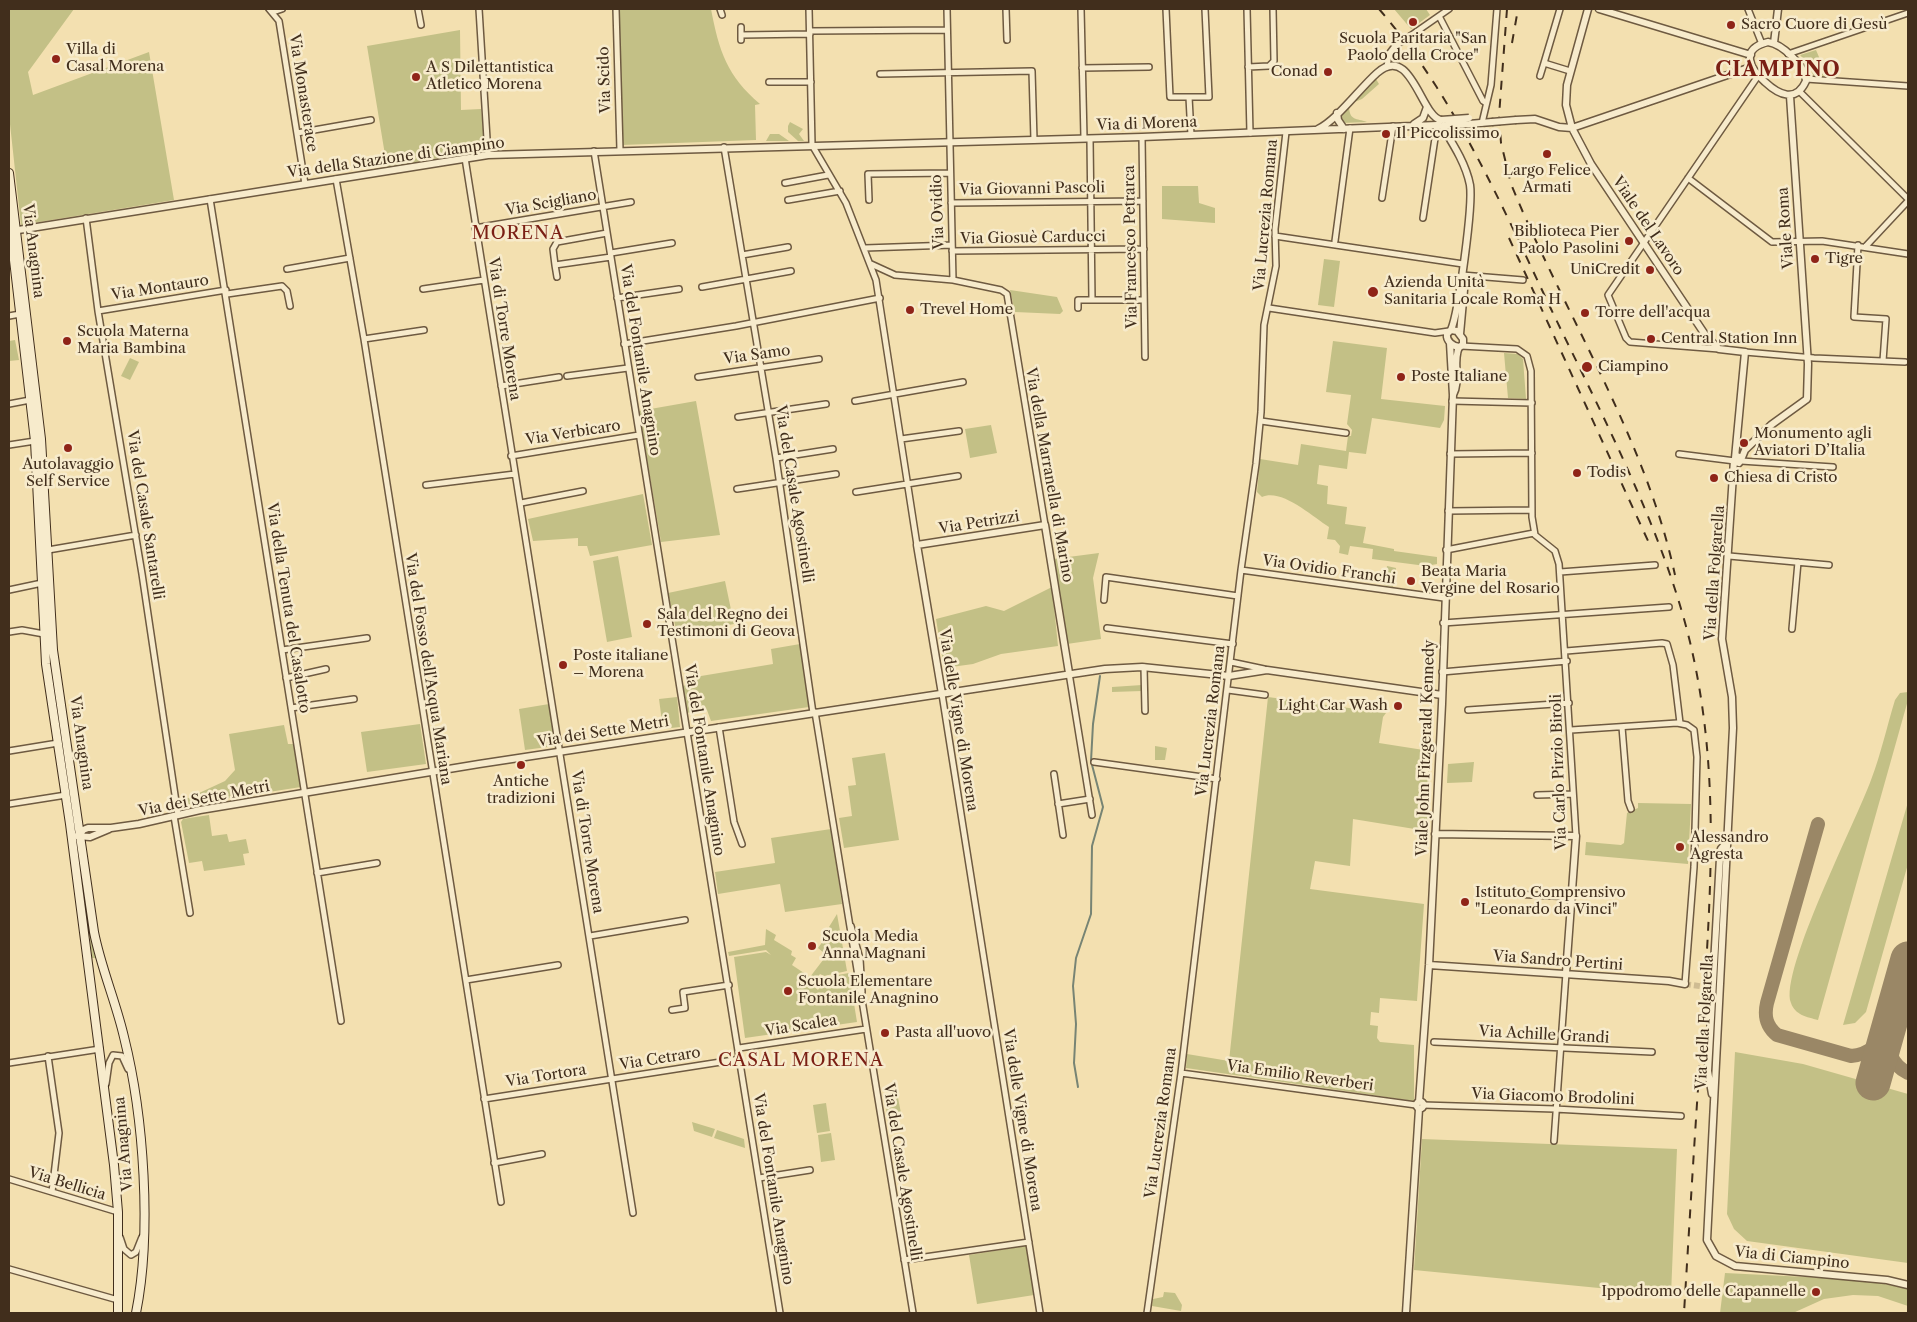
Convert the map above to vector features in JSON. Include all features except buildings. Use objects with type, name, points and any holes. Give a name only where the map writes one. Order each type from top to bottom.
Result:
[{"type":"main road","name":"Via Anagnina","points":[[9,173],[11,235],[41,439],[52,638],[60,692],[118,1212],[118,1313]]},
{"type":"main road","name":"Via Anagnina","points":[[9,217],[35,441],[44,634],[49,689],[66,795],[76,836],[98,954],[124,1036],[134,1096],[142,1166],[144,1232],[142,1277],[136,1313]]},
{"type":"street","points":[[271,10],[282,9]]},
{"type":"street","points":[[418,9],[420,25]]},
{"type":"street","points":[[479,9],[488,155]]},
{"type":"street","name":"Via Scido","points":[[616,9],[620,150]]},
{"type":"street","points":[[720,9],[722,15]]},
{"type":"street","points":[[809,9],[812,145]]},
{"type":"street","name":"Via Ovidio","points":[[947,9],[953,280]]},
{"type":"street","points":[[1006,9],[1007,40]]},
{"type":"street","points":[[1081,9],[1082,68],[1091,201],[1092,300]]},
{"type":"street","points":[[1166,9],[1170,97],[1208,97],[1205,9]]},
{"type":"street","points":[[1247,9],[1250,133]]},
{"type":"street","points":[[1248,67],[1269,66],[1274,62],[1273,9]]},
{"type":"street","points":[[1388,67],[1389,54],[1395,46],[1449,9]]},
{"type":"street","points":[[1482,123],[1491,86],[1497,9]]},
{"type":"street","points":[[1540,76],[1560,9]]},
{"type":"street","name":"Viale del Lavoro","points":[[1588,9],[1570,71],[1566,103],[1572,128],[1591,164],[1706,336],[1719,349]]},
{"type":"street","points":[[1599,9],[1751,55]]},
{"type":"street","points":[[1748,9],[1762,44]]},
{"type":"street","points":[[1774,43],[1778,9]]},
{"type":"street","name":"Via Monasterace","points":[[271,10],[279,21],[305,184]]},
{"type":"street","points":[[1788,54],[1908,13]]},
{"type":"street","points":[[1439,16],[1482,101],[1486,103]]},
{"type":"street","points":[[741,27],[741,37],[810,33],[947,30]]},
{"type":"street","points":[[1774,43],[1801,67],[1806,79],[1799,91],[1790,96],[1779,94],[1758,76],[1751,67],[1751,55],[1762,44],[1774,43]]},
{"type":"street","points":[[1544,63],[1570,71]]},
{"type":"street","points":[[1082,68],[1149,67]]},
{"type":"street","points":[[1317,130],[1327,124],[1377,73],[1388,67],[1396,67],[1404,72],[1433,117],[1440,124],[1463,164],[1470,186],[1462,275],[1450,330]]},
{"type":"street","points":[[1572,128],[1751,67]]},
{"type":"street","points":[[880,74],[1032,71],[1034,140]]},
{"type":"street","points":[[1758,76],[1608,296],[1628,342],[1808,358],[1905,362]]},
{"type":"street","points":[[1806,79],[1908,86]]},
{"type":"street","points":[[769,82],[811,82]]},
{"type":"street","points":[[1799,91],[1908,200],[1866,246]]},
{"type":"street","name":"Viale Roma","points":[[1745,450],[1771,424],[1807,399],[1808,358],[1790,96]]},
{"type":"street","points":[[1189,97],[1191,135]]},
{"type":"street","points":[[1410,125],[1423,118],[1427,106]]},
{"type":"street","points":[[1335,241],[1347,129],[1338,122],[1338,112]]},
{"type":"street","name":"Via di Morena","points":[[812,145],[1087,139],[1286,132],[1535,119],[1558,127],[1572,128]]},
{"type":"street","points":[[297,133],[371,120]]},
{"type":"street","points":[[1423,218],[1440,124]]},
{"type":"street","points":[[1382,198],[1393,126]]},
{"type":"street","name":"Via Lucrezia Romana","points":[[1147,1313],[1181,1073],[1241,570],[1261,420],[1262,349],[1265,321],[1276,263],[1275,236],[1286,132]]},
{"type":"street","name":"Via Francesco Petrarca","points":[[1142,137],[1144,357]]},
{"type":"street","name":"Via della Stazione di Ciampino","points":[[11,235],[86,218],[488,155],[812,145]]},
{"type":"street","name":"Via delle Vigne di Morena","points":[[812,145],[828,175],[840,191],[871,264],[880,298],[917,545],[1040,1313]]},
{"type":"street","name":"Via del Casale Agostinelli","points":[[724,147],[794,569],[814,712],[849,920],[859,954],[862,1004],[913,1313]]},
{"type":"street","name":"Via del Fontanile Anagnino","points":[[594,151],[686,731],[729,984],[780,1313]]},
{"type":"street","name":"Via di Torre Morena","points":[[465,158],[633,1213]]},
{"type":"street","points":[[869,200],[868,174],[950,173]]},
{"type":"street","points":[[785,183],[828,175]]},
{"type":"street","points":[[1688,178],[1772,242],[1834,242],[1908,254]]},
{"type":"street","name":"Via del Fosso dell'Acqua Mariana","points":[[336,179],[364,339],[431,772],[501,1202]]},
{"type":"street","points":[[788,200],[840,191]]},
{"type":"street","name":"Via della Tenuta del Casalotto","points":[[210,199],[341,1021]]},
{"type":"street","name":"Via Giovanni Pascoli","points":[[951,203],[1143,200]]},
{"type":"street","name":"Via Scigliano","points":[[475,228],[631,202]]},
{"type":"street","name":"Via del Casale Santarelli","points":[[86,218],[98,311],[136,536],[190,913]]},
{"type":"street","points":[[557,277],[553,249],[556,243],[607,233]]},
{"type":"street","points":[[1275,236],[1463,264]]},
{"type":"street","points":[[555,265],[672,243]]},
{"type":"street","points":[[864,248],[952,245]]},
{"type":"street","points":[[1858,245],[1854,317],[1886,319],[1883,361]]},
{"type":"street","points":[[742,255],[788,247]]},
{"type":"street","name":"Via Giosuè Carducci","points":[[952,251],[1144,249]]},
{"type":"street","points":[[287,269],[350,258]]},
{"type":"street","name":"Via della Marranella di Marino","points":[[871,264],[895,275],[953,280],[1001,290],[1008,296],[1092,815]]},
{"type":"street","points":[[702,287],[791,271]]},
{"type":"street","points":[[1462,275],[1522,280]]},
{"type":"street","points":[[1461,337],[1464,290],[1462,275]]},
{"type":"street","points":[[423,289],[484,280]]},
{"type":"street","name":"Via Montauro","points":[[98,311],[226,292],[282,286],[287,291],[290,306]]},
{"type":"street","points":[[617,298],[679,288]]},
{"type":"street","points":[[624,344],[736,326],[752,321],[880,298]]},
{"type":"street","points":[[1078,308],[1078,300],[1144,300]]},
{"type":"street","points":[[1268,308],[1436,332],[1450,330],[1473,346]]},
{"type":"street","points":[[9,316],[20,314]]},
{"type":"street","points":[[364,339],[424,330]]},
{"type":"street","name":"Viale John Fitzgerald Kennedy","points":[[1406,1313],[1436,834],[1452,398],[1448,341],[1450,330]]},
{"type":"street","points":[[1436,332],[1460,347],[1517,349],[1524,353],[1529,361],[1532,403],[1531,510],[1534,533],[1446,550]]},
{"type":"street","points":[[1700,348],[1706,336]]},
{"type":"street","name":"Viale John Fitzgerald Kennedy","points":[[1452,398],[1456,389],[1457,353],[1461,337]]},
{"type":"street","points":[[1738,460],[1736,448],[1745,352]]},
{"type":"street","name":"Via Samo","points":[[698,377],[819,359]]},
{"type":"street","points":[[567,376],[628,368]]},
{"type":"street","points":[[500,386],[559,377]]},
{"type":"street","points":[[855,401],[963,382]]},
{"type":"street","points":[[1452,398],[1532,403]]},
{"type":"street","points":[[9,404],[30,400]]},
{"type":"street","points":[[738,417],[826,404]]},
{"type":"street","points":[[1261,420],[1346,433]]},
{"type":"street","points":[[901,439],[959,431]]},
{"type":"street","name":"Via Verbicaro","points":[[512,456],[639,435]]},
{"type":"street","points":[[9,445],[35,441]]},
{"type":"street","points":[[1736,448],[1745,450],[1738,460]]},
{"type":"street","points":[[776,458],[833,449]]},
{"type":"street","points":[[1450,454],[1532,452]]},
{"type":"street","points":[[1679,454],[1760,463],[1833,467]]},
{"type":"street","name":"Via della Folgarella","points":[[1714,1098],[1733,724],[1732,697],[1722,641],[1734,483],[1738,460]]},
{"type":"street","points":[[426,485],[515,474]]},
{"type":"street","points":[[737,489],[836,474]]},
{"type":"street","points":[[856,492],[958,476]]},
{"type":"street","points":[[521,503],[582,491]]},
{"type":"street","points":[[1448,511],[1531,510]]},
{"type":"street","name":"Via Petrizzi","points":[[917,545],[1045,525]]},
{"type":"street","name":"Via Carlo Pirzio Biroli","points":[[1534,533],[1556,553],[1560,572],[1576,836],[1573,897],[1554,1109],[1554,1141]]},
{"type":"street","points":[[48,550],[136,536]]},
{"type":"street","points":[[1729,556],[1829,565]]},
{"type":"street","points":[[1792,629],[1798,562]]},
{"type":"street","points":[[1560,572],[1655,566]]},
{"type":"street","name":"Via Ovidio Franchi","points":[[1241,570],[1444,598]]},
{"type":"street","points":[[1104,600],[1106,577],[1238,596]]},
{"type":"street","points":[[9,590],[42,583]]},
{"type":"street","points":[[1443,623],[1669,607]]},
{"type":"street","points":[[1107,628],[1233,644]]},
{"type":"street","points":[[9,632],[22,630],[44,634]]},
{"type":"street","points":[[282,650],[367,638]]},
{"type":"street","points":[[1566,651],[1667,644],[1673,665],[1680,724]]},
{"type":"street","points":[[1442,672],[1566,661]]},
{"type":"street","points":[[1231,662],[1267,670]]},
{"type":"street","points":[[1144,667],[1145,711]]},
{"type":"street","name":"Via dei Sette Metri","points":[[76,836],[88,828],[111,828],[431,772],[1069,673],[1144,667],[1229,676],[1267,670],[1442,695]]},
{"type":"street","points":[[286,678],[326,670]]},
{"type":"street","points":[[49,689],[60,692]]},
{"type":"street","points":[[1228,690],[1264,695]]},
{"type":"street","points":[[291,708],[354,699]]},
{"type":"street","points":[[1468,710],[1569,703]]},
{"type":"street","points":[[1571,730],[1680,724],[1691,727],[1696,735],[1694,867],[1685,984]]},
{"type":"street","points":[[719,726],[733,819],[742,844]]},
{"type":"street","points":[[1622,726],[1628,800],[1631,809]]},
{"type":"street","points":[[9,752],[58,743]]},
{"type":"street","points":[[1094,762],[1217,779]]},
{"type":"street","points":[[1054,774],[1063,835]]},
{"type":"street","points":[[1536,796],[1573,794]]},
{"type":"street","points":[[9,804],[66,795]]},
{"type":"street","points":[[1058,804],[1090,799]]},
{"type":"street","points":[[1436,834],[1576,836]]},
{"type":"street","points":[[317,873],[377,863]]},
{"type":"street","points":[[1493,893],[1573,897]]},
{"type":"street","points":[[590,936],[685,920]]},
{"type":"street","name":"Via Sandro Pertini","points":[[1429,965],[1566,973],[1672,981],[1685,984]]},
{"type":"street","points":[[466,980],[558,966]]},
{"type":"street","points":[[672,1010],[685,1008],[682,992],[729,984]]},
{"type":"street","name":"Via Scalea","points":[[739,1048],[866,1028]]},
{"type":"street","name":"Via Achille Grandi","points":[[1434,1042],[1652,1052]]},
{"type":"street","points":[[9,1063],[101,1049]]},
{"type":"street","points":[[105,1088],[110,1061],[114,1055],[119,1054],[126,1063],[134,1096]]},
{"type":"street","points":[[48,1056],[59,1133],[52,1192]]},
{"type":"street","name":"Via Cetraro","points":[[612,1079],[740,1059]]},
{"type":"street","name":"Via Emilio Reverberi","points":[[1181,1073],[1420,1105]]},
{"type":"street","name":"Via Tortora","points":[[484,1099],[612,1079]]},
{"type":"street","name":"Via di Ciampino","points":[[1714,1098],[1706,1234],[1709,1247],[1716,1256],[1735,1266],[1887,1280],[1908,1285]]},
{"type":"street","name":"Via Giacomo Brodolini","points":[[1420,1105],[1554,1109],[1681,1116]]},
{"type":"street","points":[[494,1163],[542,1154]]},
{"type":"street","points":[[759,1178],[810,1170]]},
{"type":"street","name":"Via Bellicia","points":[[9,1179],[118,1212]]},
{"type":"street","points":[[118,1227],[124,1249],[131,1255],[137,1250],[144,1232]]},
{"type":"street","points":[[904,1260],[1029,1242]]},
{"type":"street","points":[[9,1269],[118,1300]]},
{"type":"shaded area","points":[[9,9],[74,9],[28,72],[33,95],[149,52],[174,200],[21,225],[9,115]]},
{"type":"shaded area","points":[[618,9],[711,9],[717,38],[726,62],[740,83],[760,104],[755,105],[756,140],[622,145]]},
{"type":"shaded area","name":"Scuola Paritaria \"San Paolo della Croce\"","points":[[1394,9],[1426,9],[1430,15],[1411,29]]},
{"type":"shaded area","name":"A S Dilettantistica Atletico Morena","points":[[460,30],[461,110],[481,109],[485,150],[387,167],[367,46]]},
{"type":"shaded area","points":[[1816,50],[1827,76],[1813,75],[1809,65],[1800,55]]},
{"type":"shaded area","points":[[1376,79],[1379,84],[1362,99],[1352,103]]},
{"type":"shaded area","points":[[1349,107],[1352,117],[1367,122],[1342,123],[1341,115]]},
{"type":"shaded area","points":[[790,122],[803,129],[799,134],[804,141],[798,141],[788,132]]},
{"type":"shaded area","points":[[770,134],[779,134],[789,141],[766,141]]},
{"type":"shaded area","points":[[1162,186],[1198,186],[1199,203],[1215,208],[1215,223],[1162,219]]},
{"type":"shaded area","points":[[1324,259],[1340,261],[1334,307],[1318,305]]},
{"type":"shaded area","points":[[1010,290],[1057,297],[1063,311],[1060,314],[1015,312]]},
{"type":"shaded area","points":[[15,340],[19,360],[9,361],[9,341]]},
{"type":"shaded area","points":[[1333,341],[1387,348],[1381,399],[1445,406],[1444,420],[1440,428],[1372,418],[1366,454],[1349,452],[1347,469],[1319,465],[1317,484],[1328,486],[1327,504],[1347,507],[1345,524],[1366,527],[1363,543],[1394,549],[1394,551],[1437,557],[1437,564],[1426,566],[1372,559],[1373,549],[1350,546],[1348,555],[1339,553],[1340,546],[1335,540],[1327,539],[1329,527],[1296,504],[1278,496],[1262,497],[1257,492],[1260,459],[1298,465],[1301,444],[1346,451],[1348,436],[1351,436],[1352,430],[1347,424],[1351,395],[1326,392]]},
{"type":"shaded area","points":[[1504,353],[1518,354],[1523,359],[1526,399],[1508,398]]},
{"type":"shaded area","points":[[130,358],[139,362],[130,380],[121,376]]},
{"type":"shaded area","points":[[696,401],[720,535],[661,542],[639,411]]},
{"type":"shaded area","points":[[991,425],[997,453],[970,458],[965,429]]},
{"type":"shaded area","points":[[643,494],[652,545],[590,556],[587,546],[578,546],[578,538],[533,541],[528,519]]},
{"type":"shaded area","points":[[1099,553],[1093,578],[1101,639],[1067,644],[1053,559]]},
{"type":"shaded area","points":[[618,556],[632,637],[607,642],[593,561]]},
{"type":"shaded area","points":[[1387,566],[1396,568],[1393,587],[1384,585]]},
{"type":"shaded area","points":[[725,581],[734,624],[677,634],[668,593]]},
{"type":"shaded area","points":[[1052,587],[1058,646],[1001,654],[973,664],[944,668],[936,619],[986,606],[1004,611]]},
{"type":"shaded area","points":[[800,644],[809,707],[711,721],[707,710],[686,713],[682,686],[694,684],[695,677],[773,664],[771,649]]},
{"type":"shaded area","points":[[1142,685],[1142,691],[1112,692],[1112,687]]},
{"type":"shaded area","points":[[1908,692],[1908,700],[1818,1020],[1810,1018],[1798,1013],[1791,1003],[1790,986],[1796,961],[1821,894],[1871,780],[1895,700],[1900,693]]},
{"type":"shaded area","points":[[677,697],[680,727],[663,729],[659,699]]},
{"type":"shaded area","points":[[1268,697],[1386,713],[1383,717],[1379,743],[1430,751],[1427,831],[1353,819],[1350,866],[1315,861],[1310,889],[1424,904],[1417,1001],[1380,998],[1379,1013],[1371,1012],[1370,1025],[1378,1026],[1377,1038],[1380,1042],[1414,1045],[1414,1101],[1186,1068],[1187,1054],[1229,1061]]},
{"type":"shaded area","points":[[549,704],[555,746],[525,750],[519,709]]},
{"type":"shaded area","points":[[420,724],[426,764],[367,772],[361,732]]},
{"type":"shaded area","points":[[284,725],[288,744],[294,744],[301,787],[185,805],[184,800],[225,781],[235,770],[229,734]]},
{"type":"shaded area","points":[[1155,746],[1167,748],[1165,760],[1155,760]]},
{"type":"shaded area","points":[[885,753],[899,840],[844,848],[839,818],[852,816],[848,786],[856,785],[852,758]]},
{"type":"shaded area","points":[[1474,762],[1472,782],[1447,783],[1448,764]]},
{"type":"shaded area","points":[[1908,802],[1908,864],[1866,1012],[1855,1023],[1843,1025]]},
{"type":"shaded area","points":[[1638,803],[1691,804],[1688,864],[1585,855],[1586,842],[1621,845],[1624,843],[1627,813],[1638,808]]},
{"type":"shaded area","points":[[209,815],[212,836],[227,834],[229,842],[246,839],[249,853],[243,854],[245,865],[204,871],[202,861],[189,863],[181,822],[183,819]]},
{"type":"shaded area","points":[[831,829],[842,904],[785,912],[780,884],[718,894],[715,872],[775,863],[771,838]]},
{"type":"shaded area","points":[[85,894],[96,958],[92,958]]},
{"type":"shaded area","points":[[837,914],[847,971],[824,976],[820,974],[812,985],[818,990],[826,977],[849,973],[857,1022],[745,1038],[734,957],[766,952],[771,955],[766,950],[729,956],[728,952],[765,945],[766,929],[776,935],[774,940],[792,951],[791,955],[796,958],[792,965],[810,977],[823,960],[820,958],[824,953],[818,948],[831,930],[829,927]]},
{"type":"shaded area","points":[[1735,1052],[1803,1064],[1908,1094],[1908,1263],[1747,1241],[1734,1229],[1727,1214]]},
{"type":"shaded area","points":[[897,1093],[902,1118],[888,1121],[884,1095]]},
{"type":"shaded area","points":[[826,1103],[830,1131],[817,1133],[813,1105]]},
{"type":"shaded area","points":[[692,1122],[715,1129],[712,1137],[694,1131]]},
{"type":"shaded area","points":[[717,1130],[744,1139],[745,1148],[714,1138]]},
{"type":"shaded area","points":[[831,1133],[835,1160],[821,1162],[818,1135]]},
{"type":"shaded area","points":[[1422,1139],[1677,1149],[1671,1295],[1414,1270]]},
{"type":"shaded area","points":[[1026,1246],[1034,1295],[977,1304],[969,1255]]},
{"type":"shaded area","name":"Ippodromo delle Capannelle","points":[[1725,1273],[1866,1280],[1908,1289],[1908,1306],[1878,1296],[1853,1295],[1824,1299],[1793,1313],[1720,1313]]},
{"type":"shaded area","points":[[1164,1292],[1175,1293],[1182,1305],[1181,1311],[1152,1306],[1153,1299],[1163,1297]]},
{"type":"waterway","points":[[1078,1087],[1074,1063],[1076,1024],[1073,986],[1076,958],[1091,914],[1092,846],[1103,807],[1091,761],[1093,724],[1100,676]]},
{"type":"taxiway","points":[[1818,824],[1767,1003],[1767,1020],[1770,1028],[1777,1035],[1851,1056],[1870,1050],[1879,1042],[1890,1025]]},
{"type":"taxiway","points":[[1889,1030],[1889,1050],[1891,1055],[1897,1065],[1908,1073]]},
{"type":"runway","points":[[1873,1083],[1908,959]]},
{"type":"tunnel","points":[[1685,984],[1713,988]]},
{"type":"railway","points":[[1379,9],[1431,78],[1454,115],[1495,191],[1629,472],[1664,557],[1690,642],[1700,689],[1706,735],[1711,828],[1709,920],[1684,1313]]},
{"type":"railway","points":[[1507,9],[1499,116],[1501,143],[1511,184],[1624,424],[1662,524],[1675,575]]},
{"type":"railway","points":[[1512,43],[1518,9]]},
{"type":"railway","points":[[1509,238],[1649,543]]},
{"type":"place","name":"Scuola Paritaria \"San Paolo della Croce\"","points":[[1413,22]]},
{"type":"place","name":"Sacro Cuore di Gesù","points":[[1731,25]]},
{"type":"place","name":"Villa di Casal Morena","points":[[56,59]]},
{"type":"place","name":"Conad","points":[[1328,72]]},
{"type":"place","name":"A S Dilettantistica Atletico Morena","points":[[416,77]]},
{"type":"place","name":"Il Piccolissimo","points":[[1386,134]]},
{"type":"place","name":"Largo Felice Armati","points":[[1547,154]]},
{"type":"place","name":"Biblioteca Pier Paolo Pasolini","points":[[1629,241]]},
{"type":"place","name":"Tigre","points":[[1815,259]]},
{"type":"place","name":"UniCredit","points":[[1650,270]]},
{"type":"place","name":"Azienda Unità Sanitaria Locale Roma H","points":[[1373,292]]},
{"type":"place","name":"Trevel Home","points":[[910,310]]},
{"type":"place","name":"Torre dell'acqua","points":[[1585,313]]},
{"type":"place","name":"Central Station Inn","points":[[1651,339]]},
{"type":"place","name":"Scuola Materna Maria Bambina","points":[[67,341]]},
{"type":"place","name":"Ciampino","points":[[1587,367]]},
{"type":"place","name":"Poste Italiane","points":[[1401,377]]},
{"type":"place","name":"Monumento agli Aviatori D’Italia","points":[[1744,443]]},
{"type":"place","name":"Autolavaggio Self Service","points":[[68,448]]},
{"type":"place","name":"Todis","points":[[1577,473]]},
{"type":"place","name":"Chiesa di Cristo","points":[[1714,478]]},
{"type":"place","name":"Beata Maria Vergine del Rosario","points":[[1411,581]]},
{"type":"place","name":"Sala del Regno dei Testimoni di Geova","points":[[647,624]]},
{"type":"place","name":"Poste italiane – Morena","points":[[563,665]]},
{"type":"place","name":"Light Car Wash","points":[[1398,706]]},
{"type":"place","name":"Antiche tradizioni","points":[[521,765]]},
{"type":"place","name":"Alessandro Agresta","points":[[1680,847]]},
{"type":"place","name":"Istituto Comprensivo \"Leonardo da Vinci\"","points":[[1465,902]]},
{"type":"place","name":"Scuola Media Anna Magnani","points":[[812,946]]},
{"type":"place","name":"Scuola Elementare Fontanile Anagnino","points":[[788,991]]},
{"type":"place","name":"Pasta all'uovo","points":[[885,1033]]},
{"type":"place","name":"Ippodromo delle Capannelle","points":[[1816,1292]]},
{"type":"district","name":"CIAMPINO","points":[[1778,70]]},
{"type":"district","name":"MORENA","points":[[518,234]]},
{"type":"district","name":"CASAL MORENA","points":[[801,1061]]}]
